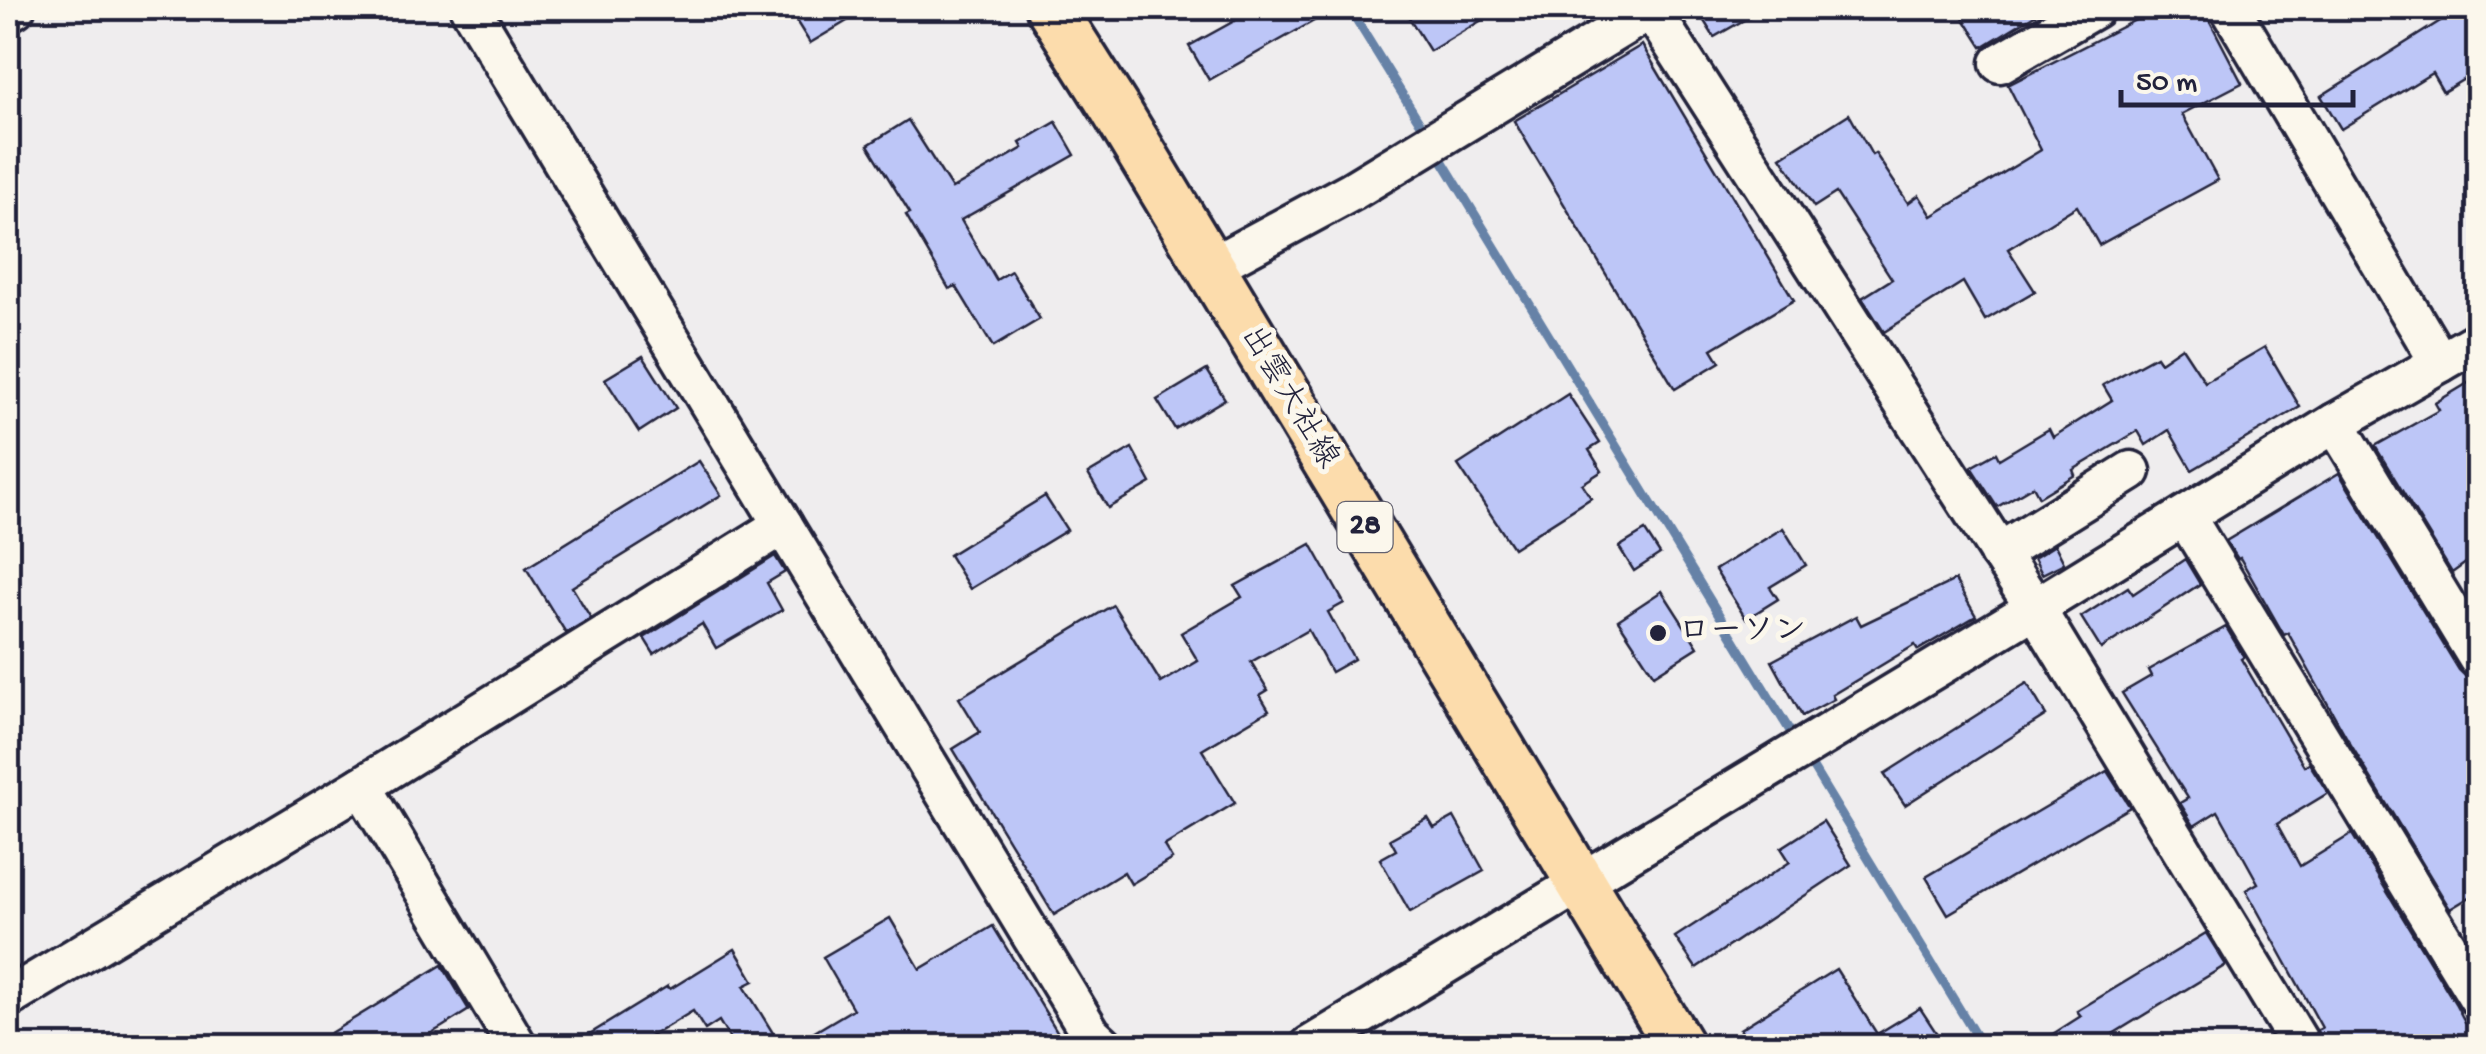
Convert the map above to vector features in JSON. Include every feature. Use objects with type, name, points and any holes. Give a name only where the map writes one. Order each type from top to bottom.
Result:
[{"type":"main road","name":"出雲大社線","points":[[1051,8],[1679,1046]]},
{"type":"street","points":[[8,12],[14,8]]},
{"type":"street","points":[[470,8],[1091,1034],[1104,1046]]},
{"type":"street","points":[[1209,268],[1352,191],[1651,8],[2035,608],[2301,1046]]},
{"type":"street","points":[[2000,63],[2095,8]]},
{"type":"street","points":[[2230,8],[2440,363]]},
{"type":"street","points":[[1310,1046],[2335,423],[2478,341]]},
{"type":"street","points":[[2335,423],[2478,658]]},
{"type":"street","points":[[1999,552],[2131,471]]},
{"type":"street","points":[[2184,516],[2478,997]]},
{"type":"street","points":[[8,998],[362,786],[782,524]]},
{"type":"street","points":[[362,786],[503,1041]]},
{"type":"building","points":[[788,8],[869,8],[810,43]]},
{"type":"building","points":[[1258,8],[1337,8],[1209,80],[1189,46]]},
{"type":"building","points":[[1403,8],[1502,8],[1430,51]]},
{"type":"building","points":[[1696,8],[1765,8],[1714,37]]},
{"type":"building","points":[[1957,8],[2046,8],[1982,47]]},
{"type":"building","points":[[2159,8],[2203,8],[2242,83],[2182,114],[2218,180],[2099,245],[2077,206],[2008,249],[2035,291],[1985,320],[1963,282],[1884,332],[1862,298],[1892,279],[1836,193],[1814,207],[1781,157],[1849,114],[1872,155],[1875,153],[1908,203],[1919,195],[1932,216],[2041,150],[2008,85]]},
{"type":"building","points":[[2461,8],[2470,17],[2478,11],[2478,49],[2468,55],[2477,71],[2443,92],[2432,73],[2341,129],[2321,96]]},
{"type":"building","points":[[1642,45],[1794,300],[1712,349],[1720,362],[1675,389],[1514,121]]},
{"type":"building","points":[[908,120],[952,189],[1023,148],[1020,143],[1056,122],[1075,155],[961,220],[996,280],[1011,271],[1040,319],[993,347],[956,286],[949,289],[906,215],[910,213],[868,145]]},
{"type":"building","points":[[2182,347],[2205,382],[2265,347],[2300,407],[2192,470],[2169,430],[2146,445],[2138,431],[2073,470],[2075,475],[2039,497],[2033,486],[1997,507],[1971,467],[1996,453],[1999,459],[2049,429],[2053,437],[2112,400],[2103,385],[2156,356],[2160,362]]},
{"type":"building","points":[[643,356],[676,408],[639,432],[605,379]]},
{"type":"building","points":[[1207,370],[1225,399],[1175,429],[1157,400]]},
{"type":"building","points":[[2478,377],[2478,554],[2452,573],[2375,446],[2439,410],[2435,403]]},
{"type":"building","points":[[1568,394],[1600,443],[1589,450],[1602,471],[1582,484],[1591,498],[1513,548],[1458,465]]},
{"type":"building","points":[[1132,448],[1151,483],[1108,508],[1088,474]]},
{"type":"building","points":[[699,461],[721,495],[572,587],[591,618],[566,633],[526,568]]},
{"type":"building","points":[[2339,473],[2459,670],[2478,683],[2478,892],[2450,909],[2288,633],[2284,635],[2226,541]]},
{"type":"building","points":[[1045,496],[1067,530],[970,589],[949,555]]},
{"type":"building","points":[[1783,528],[1806,565],[1770,587],[1778,599],[1746,619],[1715,570]]},
{"type":"building","points":[[1645,531],[1660,554],[1634,571],[1619,547]]},
{"type":"building","points":[[1311,544],[1344,603],[1328,612],[1354,659],[1331,672],[1308,630],[1251,662],[1268,690],[1260,695],[1269,710],[1202,750],[1235,803],[1164,846],[1172,859],[1131,884],[1124,872],[1054,915],[953,749],[980,732],[959,698],[1113,605],[1161,683],[1198,661],[1181,633],[1242,597],[1235,586]]},
{"type":"building","points":[[2055,545],[2064,563],[2042,574],[2034,558]]},
{"type":"building","points":[[775,556],[785,572],[767,583],[782,610],[716,648],[702,624],[654,654],[644,638]]},
{"type":"building","points":[[2185,559],[2200,584],[2101,649],[2081,617],[2128,587],[2133,594]]},
{"type":"building","points":[[1955,580],[1976,616],[1918,650],[1915,645],[1802,716],[1772,661],[1856,616],[1861,625]]},
{"type":"building","name":"ローソン","points":[[1662,591],[1698,647],[1654,675],[1618,620]]},
{"type":"building","points":[[2226,627],[2304,766],[2309,763],[2328,793],[2277,824],[2300,866],[2352,834],[2478,1046],[2323,1046],[2318,1030],[2322,1028],[2246,890],[2258,883],[2218,811],[2194,826],[2180,803],[2188,798],[2122,693],[2151,676],[2148,670]]},
{"type":"building","points":[[2027,683],[2046,715],[1905,805],[1884,774]]},
{"type":"building","points":[[2107,771],[2130,807],[1948,914],[1926,877]]},
{"type":"building","points":[[1454,817],[1484,871],[1410,912],[1380,859],[1396,850],[1390,839],[1428,818],[1434,828]]},
{"type":"building","points":[[1823,821],[1851,865],[1696,968],[1675,937],[1790,862],[1781,848]]},
{"type":"building","points":[[890,918],[920,969],[993,926],[1066,1046],[791,1046],[853,1009],[823,957]]},
{"type":"building","points":[[2206,933],[2226,965],[2093,1046],[2034,1046],[2081,1016],[2077,1011]]},
{"type":"building","points":[[735,949],[754,981],[744,986],[781,1046],[734,1046],[719,1021],[705,1030],[693,1011],[635,1046],[570,1046],[668,986],[670,989]]},
{"type":"building","points":[[442,965],[469,1010],[442,1027],[409,1046],[309,1046]]},
{"type":"building","points":[[1836,969],[1877,1034],[1920,1008],[1945,1046],[1751,1046],[1740,1029]]},
{"type":"waterway","points":[[1349,8],[1427,134]]},
{"type":"waterway","points":[[1437,152],[1796,741]]},
{"type":"waterway","points":[[1807,758],[1982,1046]]},
{"type":"place","name":"ローソン","points":[[1658,633]]}]
